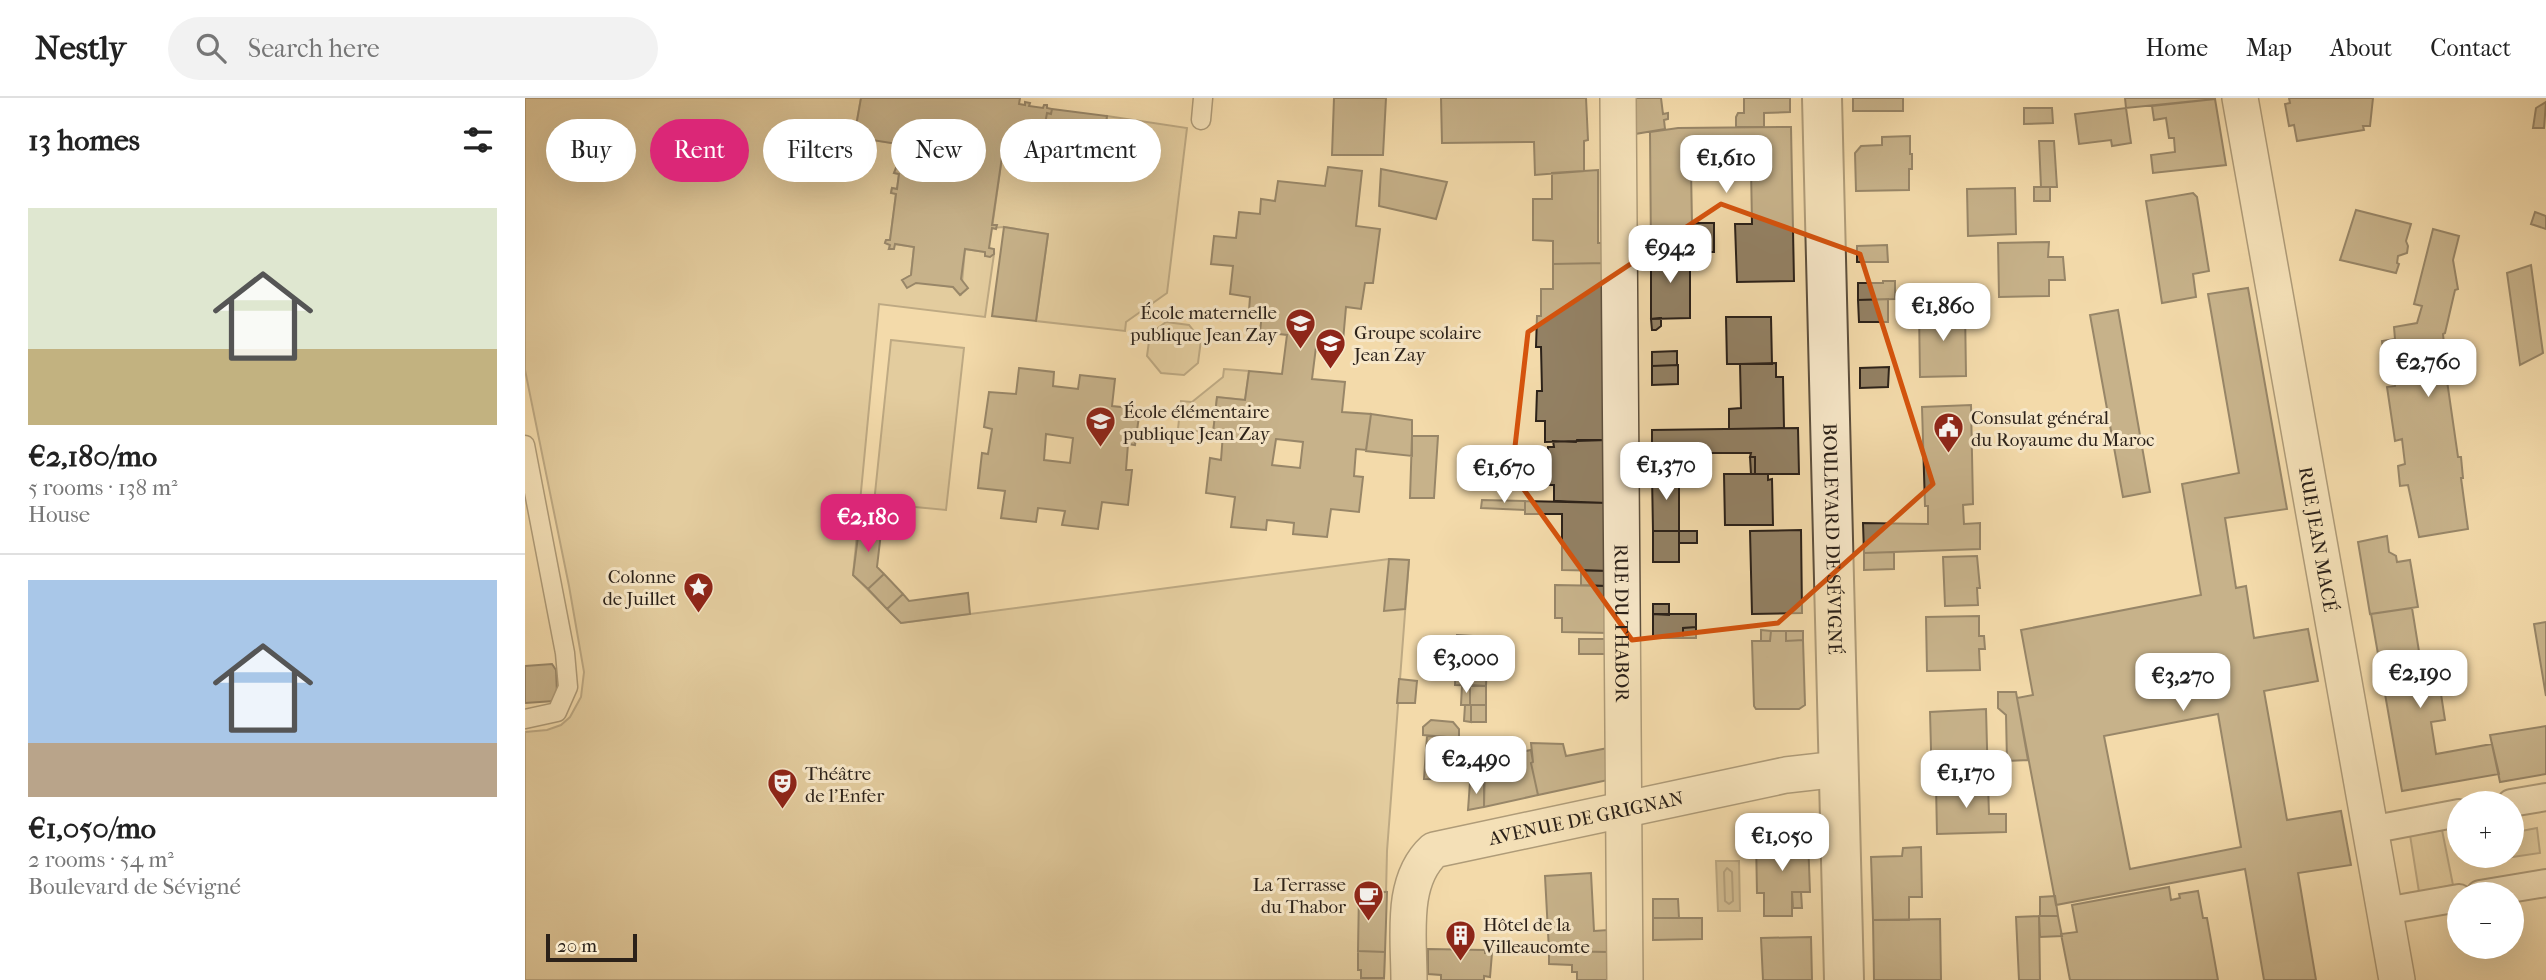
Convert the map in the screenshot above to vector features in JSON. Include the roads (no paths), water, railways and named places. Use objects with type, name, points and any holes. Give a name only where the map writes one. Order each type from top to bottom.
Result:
[{"type":"street","name":"RUE DU THABOR","points":[[1618,98],[1625,980]]},
{"type":"street","name":"BOULEVARD DE SÉVIGNÉ","points":[[1822,98],[1844,980]]},
{"type":"street","name":"RUE JEAN MACÉ","points":[[2240,98],[2397,980]]},
{"type":"street","name":"AVENUE DE GRIGNAN","points":[[1409,980],[1411,894],[1423,862],[1434,849],[1786,775],[1839,769]]},
{"type":"street","points":[[2524,801],[2546,797]]},
{"type":"street","points":[[2370,830],[2447,815]]},
{"type":"street","points":[[2524,887],[2546,883]]},
{"type":"street","points":[[2385,911],[2447,900]]},
{"type":"lane","points":[[1201,120],[1203,98]]},
{"type":"lane","points":[[525,445],[565,653],[568,687],[557,712],[525,719]]},
{"type":"water","points":[[1716,861],[1739,861],[1740,911],[1718,911]]},
{"type":"place","name":"École maternelle publique Jean Zay","points":[[1300,350]]},
{"type":"place","name":"Groupe scolaire Jean Zay","points":[[1331,370]]},
{"type":"place","name":"École élémentaire publique Jean Zay","points":[[1100,449]]},
{"type":"place","name":"Consulat général du Royaume du Maroc","points":[[1948,455]]},
{"type":"place","name":"Colonne de Juillet","points":[[699,614]]},
{"type":"place","name":"Théâtre de l'Enfer","points":[[782,811]]},
{"type":"place","name":"La Terrasse du Thabor","points":[[1369,922]]},
{"type":"place","name":"Hôtel de la Villeaucomte","points":[[1460,962]]}]
